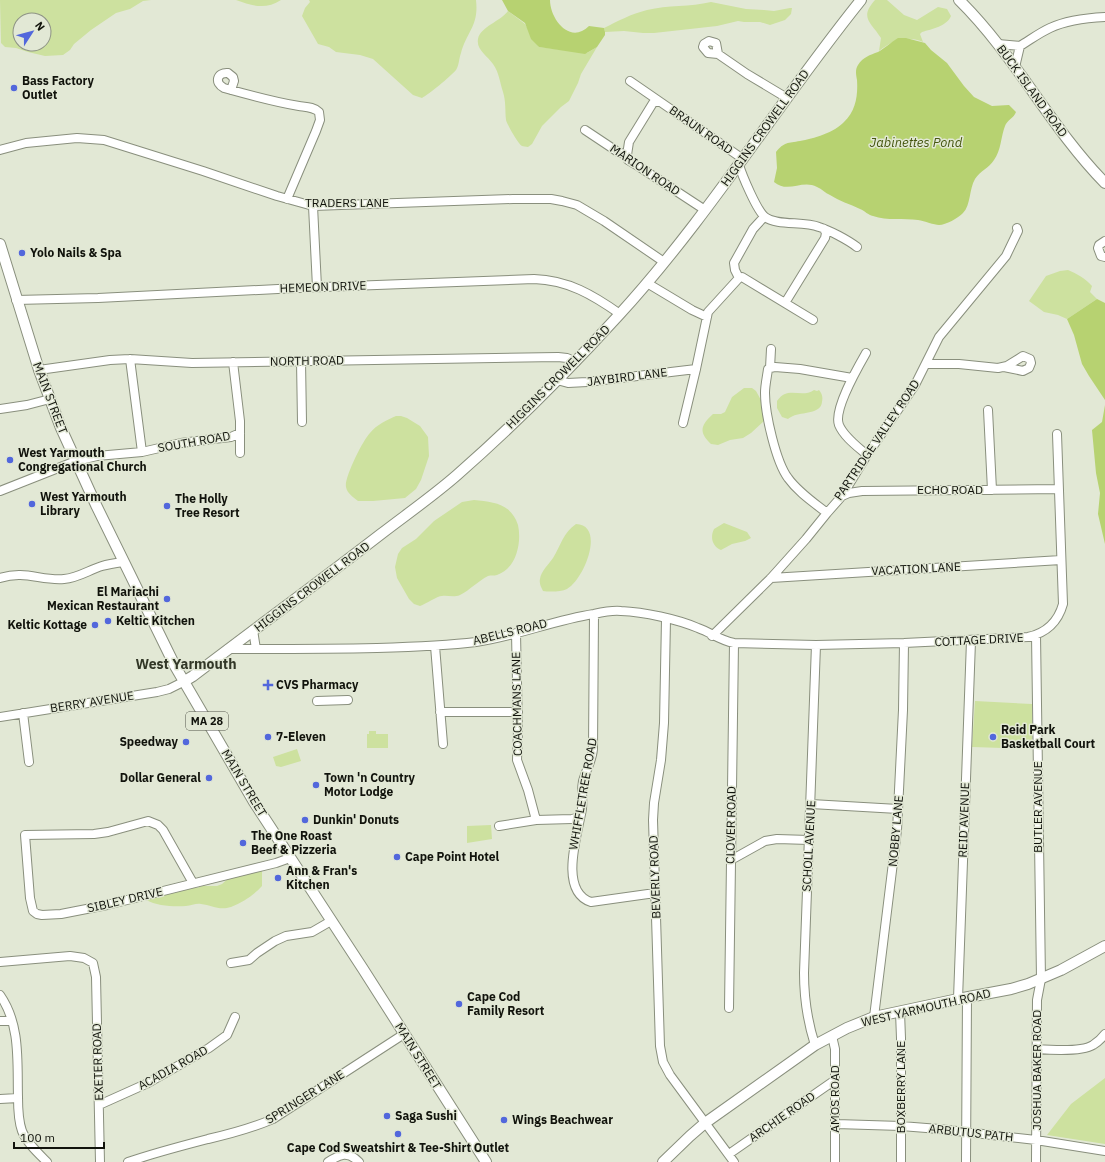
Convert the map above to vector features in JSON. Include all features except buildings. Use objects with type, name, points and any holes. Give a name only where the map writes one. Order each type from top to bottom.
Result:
[{"type":"main road","name":"HIGGINS CROWELL ROAD","points":[[183,682],[434,494],[496,440],[576,362],[648,283],[705,210],[861,0]]},
{"type":"main road","name":"BUCK ISLAND ROAD","points":[[959,0],[998,44],[1075,149],[1105,183]]},
{"type":"main road","name":"MAIN STREET","points":[[0,244],[16,300],[50,399],[96,505],[183,682],[254,802],[486,1162]]},
{"type":"main road","name":"WEST YARMOUTH ROAD","points":[[663,1162],[705,1123],[815,1045],[847,1028],[874,1017],[1011,989],[1041,979],[1061,970],[1105,946]]},
{"type":"street","points":[[998,44],[1020,46],[1050,28],[1061,24],[1083,18],[1105,17]]},
{"type":"street","points":[[1015,67],[1020,46]]},
{"type":"street","points":[[718,54],[747,74],[787,98]]},
{"type":"street","name":"BRAUN ROAD","points":[[630,81],[741,162]]},
{"type":"street","points":[[231,90],[280,102],[313,108],[319,112],[320,120],[316,131],[287,199]]},
{"type":"street","name":"BRAUN ROAD","points":[[627,155],[629,142],[653,103],[658,101]]},
{"type":"street","name":"MARION ROAD","points":[[586,130],[618,152],[627,155],[628,160],[705,210]]},
{"type":"street","name":"TRADERS LANE","points":[[0,150],[26,143],[77,138],[104,140],[313,206],[513,199],[556,200],[577,205],[664,262]]},
{"type":"street","points":[[741,162],[742,175],[757,208],[764,217],[775,222],[792,222],[813,225],[824,229],[857,247]]},
{"type":"street","points":[[313,206],[317,287]]},
{"type":"street","points":[[739,278],[735,270],[734,263],[753,229],[764,217]]},
{"type":"street","name":"PARTRIDGE VALLEY ROAD","points":[[712,636],[771,578],[842,496],[867,455],[915,385],[935,344],[945,328],[1008,252],[1018,231],[1017,228]]},
{"type":"street","points":[[785,303],[825,238],[826,233],[824,229]]},
{"type":"street","points":[[1105,241],[1099,245],[1098,248],[1101,256],[1105,257]]},
{"type":"street","points":[[739,278],[742,277],[814,320]]},
{"type":"street","points":[[683,423],[708,312],[739,278]]},
{"type":"street","name":"HEMEON DRIVE","points":[[16,300],[98,298],[317,287],[523,279],[548,280],[570,285],[604,303],[620,314]]},
{"type":"street","points":[[648,283],[692,310],[707,317]]},
{"type":"street","points":[[771,349],[770,368],[768,369],[766,382],[767,411],[777,457],[782,470],[796,488],[827,513]]},
{"type":"street","points":[[866,353],[852,378],[838,415],[839,424],[852,441],[867,455]]},
{"type":"street","name":"NORTH ROAD","points":[[39,370],[110,360],[130,359],[187,362],[233,362],[558,357],[567,358],[576,362]]},
{"type":"street","points":[[130,359],[142,452]]},
{"type":"street","points":[[301,361],[302,422]]},
{"type":"street","points":[[233,362],[240,433],[240,453]]},
{"type":"street","points":[[926,364],[959,364],[990,368],[1004,367]]},
{"type":"street","points":[[770,368],[800,369],[852,378]]},
{"type":"street","name":"JAYBIRD LANE","points":[[557,380],[568,383],[587,382],[696,369]]},
{"type":"street","points":[[0,409],[27,405],[50,399]]},
{"type":"street","points":[[988,410],[992,490]]},
{"type":"street","name":"SOUTH ROAD","points":[[1,489],[76,461],[98,456],[142,452],[181,443],[231,436],[240,433]]},
{"type":"street","name":"COTTAGE DRIVE","points":[[734,643],[816,645],[904,643],[971,641],[1019,638],[1036,635],[1051,625],[1059,616],[1063,596],[1057,434]]},
{"type":"street","name":"ECHO ROAD","points":[[842,496],[849,493],[862,491],[1059,489]]},
{"type":"street","name":"VACATION LANE","points":[[771,578],[1061,560]]},
{"type":"street","points":[[0,578],[16,574],[24,574],[63,579],[102,566],[123,562]]},
{"type":"street","name":"ABELLS ROAD","points":[[228,649],[291,650],[435,646],[487,640],[553,622],[594,614],[621,611],[648,614],[699,628],[712,636],[734,643]]},
{"type":"street","name":"WHIFFLETREE ROAD","points":[[594,614],[593,755],[581,792],[582,805],[572,859],[575,886],[582,898],[591,902],[655,893]]},
{"type":"street","name":"BEVERLY ROAD","points":[[666,619],[664,723],[661,760],[654,803],[655,893],[661,1055],[670,1075],[734,1162]]},
{"type":"street","points":[[253,630],[256,649]]},
{"type":"street","name":"COACHMANS LANE","points":[[516,633],[518,712],[517,760],[528,790],[536,820]]},
{"type":"street","name":"BUTLER AVENUE","points":[[1036,635],[1041,979]]},
{"type":"street","name":"REID AVENUE","points":[[966,1162],[963,998],[971,641]]},
{"type":"street","name":"CLOVER ROAD","points":[[729,1008],[734,643]]},
{"type":"street","name":"NOBBY LANE","points":[[874,1017],[891,889],[897,830],[903,710],[904,643]]},
{"type":"street","name":"SCHOLL AVENUE","points":[[815,1045],[809,1026],[804,997],[804,973],[816,645]]},
{"type":"street","points":[[435,646],[443,744]]},
{"type":"street","name":"BERRY AVENUE","points":[[0,717],[157,692],[169,689],[183,682]]},
{"type":"street","points":[[317,701],[348,700]]},
{"type":"street","points":[[440,712],[518,712]]},
{"type":"street","points":[[23,713],[29,762]]},
{"type":"street","points":[[811,804],[898,809]]},
{"type":"street","points":[[498,826],[536,820],[572,819],[580,817]]},
{"type":"street","name":"SIBLEY DRIVE","points":[[193,883],[163,830],[153,822],[143,822],[108,832],[94,834],[25,835],[30,898],[34,911],[37,914],[42,915],[61,914],[107,905],[276,863],[290,858]]},
{"type":"street","points":[[730,860],[765,841],[777,839],[809,840]]},
{"type":"street","points":[[232,964],[249,960],[275,941],[286,936],[312,932],[331,921]]},
{"type":"street","name":"EXETER ROAD","points":[[0,962],[70,956],[84,958],[92,963],[96,977],[100,1162]]},
{"type":"street","name":"JOSHUA BAKER ROAD","points":[[1036,1162],[1037,1000],[1041,979]]},
{"type":"street","points":[[0,995],[10,1012],[16,1037],[18,1113],[22,1131],[31,1145],[47,1162]]},
{"type":"street","name":"BOXBERRY LANE","points":[[900,1012],[901,1162]]},
{"type":"street","name":"ACADIA ROAD","points":[[99,1105],[148,1083],[209,1048],[227,1035],[235,1017]]},
{"type":"street","points":[[0,1021],[12,1021]]},
{"type":"street","name":"SPRINGER LANE","points":[[128,1162],[161,1151],[225,1135],[262,1124],[273,1119],[404,1034]]},
{"type":"street","points":[[1037,1049],[1057,1050],[1086,1047],[1094,1045],[1105,1034]]},
{"type":"street","name":"AMOS ROAD","points":[[832,1036],[835,1049],[835,1162]]},
{"type":"street","name":"ARCHIE ROAD","points":[[729,1154],[835,1080]]},
{"type":"street","points":[[0,1099],[18,1098]]},
{"type":"street","name":"ARBUTUS PATH","points":[[836,1124],[901,1126],[966,1132],[1036,1140],[1105,1151]]},
{"type":"street","points":[[328,1162],[339,1156],[347,1154],[354,1157],[359,1162]]},
{"type":"shaded area","points":[[0,0],[151,0],[143,1],[130,9],[116,13],[91,30],[63,55],[45,56],[28,52],[52,52],[52,12],[12,12],[12,48],[5,47],[1,43]]},
{"type":"shaded area","points":[[236,0],[281,0],[270,5],[259,6]]},
{"type":"shaded area","points":[[309,0],[476,0],[476,16],[463,45],[456,70],[422,98],[413,95],[373,59],[360,55],[336,52],[329,47],[318,44],[302,16],[305,8],[310,2]]},
{"type":"shaded area","points":[[875,0],[887,0],[904,15],[917,20],[938,7],[947,9],[951,16],[943,25],[922,32],[920,34],[923,42],[911,39],[895,41],[879,51],[881,38],[870,24],[867,16],[870,6]]},
{"type":"shaded area","points":[[711,2],[746,9],[774,11],[792,8],[791,14],[785,20],[770,25],[760,22],[738,21],[717,26],[654,33],[624,31],[605,32],[604,28],[625,18],[655,8],[695,5]]},
{"type":"shaded area","points":[[508,11],[525,24],[539,47],[587,53],[597,47],[581,74],[569,101],[542,126],[532,144],[528,147],[520,144],[508,125],[506,120],[504,95],[498,74],[493,64],[481,50],[478,43],[478,39],[483,31],[505,15]]},
{"type":"shaded area","points":[[1068,270],[1081,276],[1092,286],[1090,292],[1097,299],[1067,319],[1058,315],[1044,312],[1029,301],[1046,276]]},
{"type":"shaded area","points":[[744,388],[752,388],[756,391],[762,402],[765,416],[764,421],[743,438],[730,440],[718,445],[711,444],[704,436],[704,425],[713,414],[721,414],[725,412],[732,397]]},
{"type":"shaded area","points":[[819,390],[822,395],[821,406],[818,409],[793,416],[788,419],[782,417],[777,408],[777,401],[781,396],[790,393],[804,393]]},
{"type":"shaded area","points":[[396,416],[407,418],[420,426],[428,437],[429,456],[421,480],[416,489],[405,498],[358,501],[349,493],[346,487],[346,482],[355,459],[372,430]]},
{"type":"shaded area","points":[[474,500],[500,505],[511,512],[515,518],[518,525],[519,540],[513,561],[504,572],[497,575],[488,576],[460,595],[440,596],[420,606],[414,604],[409,599],[397,578],[395,567],[398,554],[402,548],[416,539],[434,521],[462,502]]},
{"type":"shaded area","points":[[724,523],[747,532],[751,538],[732,544],[721,550],[714,544],[712,535],[714,529]]},
{"type":"shaded area","points":[[576,524],[585,527],[590,533],[591,543],[585,565],[580,575],[567,589],[555,592],[543,591],[540,582],[542,573],[553,558],[565,535]]},
{"type":"shaded area","points":[[975,701],[1032,704],[1032,749],[972,747]]},
{"type":"shaded area","points":[[369,731],[376,731],[376,734],[388,734],[388,748],[367,748],[367,734],[369,734]]},
{"type":"shaded area","points":[[297,749],[301,761],[281,767],[276,766],[273,757]]},
{"type":"shaded area","points":[[491,825],[492,839],[467,843],[467,826]]},
{"type":"shaded area","points":[[262,870],[262,886],[248,898],[231,907],[219,908],[199,904],[188,906],[171,906],[155,904],[146,900],[187,887],[197,888],[202,886],[217,886],[222,884],[232,875]]},
{"type":"shaded area","points":[[1105,1078],[1105,1144],[1047,1135],[1071,1104]]},
{"type":"water","points":[[502,0],[550,0],[553,15],[557,22],[568,31],[575,33],[582,31],[589,26],[604,28],[605,35],[597,47],[585,54],[539,47],[531,39],[525,23],[508,11]]},
{"type":"water","name":"Jabinettes Pond","points":[[898,38],[906,38],[925,43],[947,63],[974,97],[992,106],[1009,105],[1016,112],[1005,126],[1000,148],[992,163],[975,179],[966,210],[955,219],[942,225],[918,220],[878,218],[811,185],[785,187],[774,182],[777,168],[776,152],[781,146],[817,137],[840,126],[848,118],[854,108],[857,86],[856,70],[858,65],[864,58],[880,51]]},
{"type":"water","points":[[1097,299],[1105,303],[1105,400],[1082,364],[1074,335],[1067,319]]},
{"type":"water","points":[[1105,405],[1105,544],[1098,514],[1100,493],[1096,473],[1092,430],[1102,422]]},
{"type":"place","name":"Bass Factory Outlet","points":[[14,88]]},
{"type":"place","name":"Yolo Nails & Spa","points":[[22,253]]},
{"type":"place","name":"West Yarmouth Congregational Church","points":[[10,460]]},
{"type":"place","name":"West Yarmouth Library","points":[[32,504]]},
{"type":"place","name":"The Holly Tree Resort","points":[[167,506]]},
{"type":"place","name":"El Mariachi Mexican Restaurant","points":[[167,599]]},
{"type":"place","name":"Keltic Kitchen","points":[[108,621]]},
{"type":"place","name":"Keltic Kottage","points":[[95,625]]},
{"type":"place","name":"CVS Pharmacy","points":[[268,685]]},
{"type":"place","name":"7-Eleven","points":[[268,737]]},
{"type":"place","name":"Reid Park Basketball Court","points":[[993,737]]},
{"type":"place","name":"Speedway","points":[[186,742]]},
{"type":"place","name":"Dollar General","points":[[209,778]]},
{"type":"place","name":"Town 'n Country Motor Lodge","points":[[316,785]]},
{"type":"place","name":"Dunkin' Donuts","points":[[305,820]]},
{"type":"place","name":"The One Roast Beef & Pizzeria","points":[[243,843]]},
{"type":"place","name":"Cape Point Hotel","points":[[397,857]]},
{"type":"place","name":"Ann & Fran's Kitchen","points":[[278,878]]},
{"type":"place","name":"Cape Cod Family Resort","points":[[459,1004]]},
{"type":"place","name":"Saga Sushi","points":[[387,1116]]},
{"type":"place","name":"Wings Beachwear","points":[[504,1120]]},
{"type":"place","name":"Cape Cod Sweatshirt & Tee-Shirt Outlet","points":[[398,1134]]},
{"type":"district","name":"West Yarmouth","points":[[186,664]]}]
